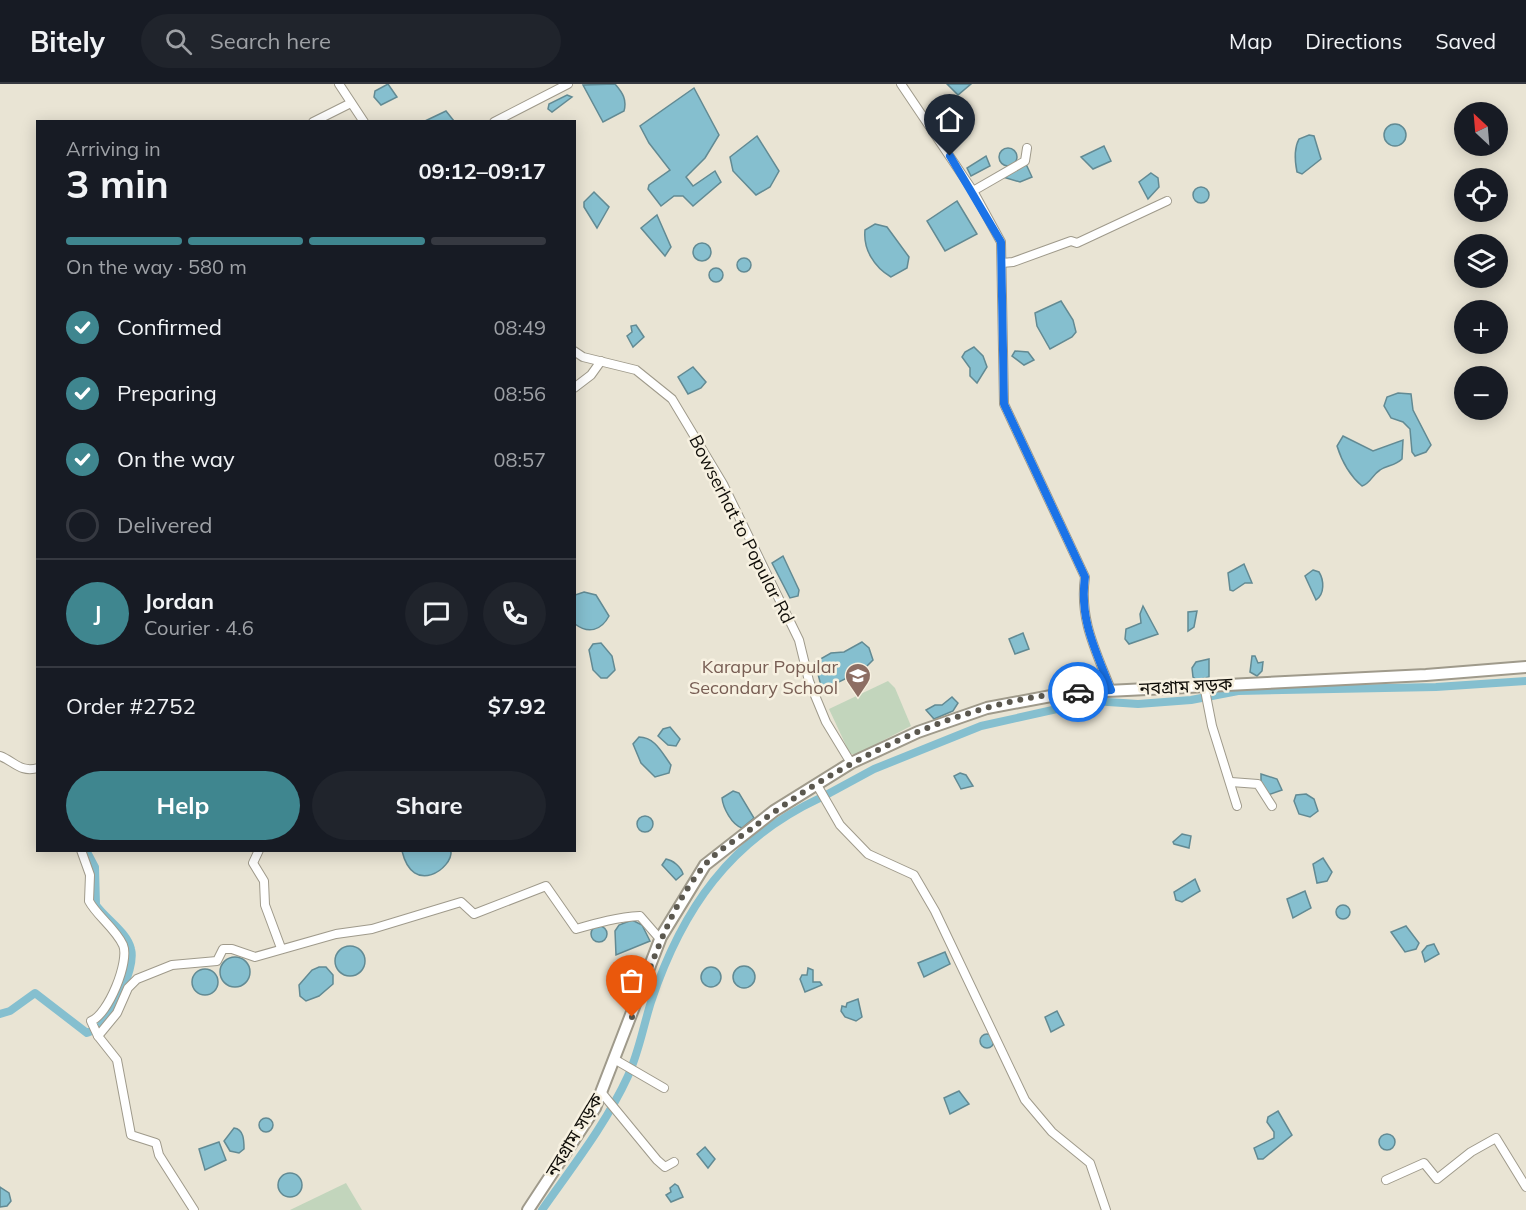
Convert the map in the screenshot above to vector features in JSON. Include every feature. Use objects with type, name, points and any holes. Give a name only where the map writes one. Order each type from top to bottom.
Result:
[{"type":"main road","name":"নবগ্রাম সড়ক","points":[[528,1210],[595,1108],[660,939],[705,865],[774,811],[851,763],[918,732],[987,708],[1067,693],[1426,675],[1526,667]]},
{"type":"street","points":[[339,84],[363,120]]},
{"type":"street","points":[[498,120],[568,84]]},
{"type":"street","points":[[901,84],[973,191],[1001,242],[1004,404],[1085,577],[1082,597],[1084,621],[1111,690]]},
{"type":"street","points":[[317,120],[351,103]]},
{"type":"street","points":[[973,191],[1025,161],[1027,148]]},
{"type":"street","points":[[1002,263],[1013,262],[1071,241],[1077,243],[1167,201]]},
{"type":"street","name":"Bowserhat to Popular Rd","points":[[576,352],[583,357],[636,370],[672,399],[723,484],[798,640],[809,681],[826,722],[851,763]]},
{"type":"street","points":[[576,386],[591,375],[601,361]]},
{"type":"street","points":[[1204,685],[1237,807]]},
{"type":"street","points":[[0,756],[8,758],[16,767],[26,770],[36,768]]},
{"type":"street","points":[[1231,782],[1258,784],[1272,806]]},
{"type":"street","points":[[817,785],[840,825],[868,854],[914,875],[935,911],[1025,1100],[1052,1132],[1090,1163],[1107,1210]]},
{"type":"street","points":[[82,852],[90,875],[89,900],[123,944],[125,955],[124,966],[104,1012],[91,1022],[117,1060],[131,1135],[156,1143],[159,1155],[194,1210]]},
{"type":"street","points":[[258,852],[253,863],[264,881],[265,904],[282,948]]},
{"type":"street","points":[[99,1036],[117,1013],[128,988],[137,979],[172,965],[217,961],[223,949],[232,949],[255,957],[336,934],[372,929],[460,902],[474,914],[546,886],[576,929],[602,920],[614,922],[640,916],[660,939]]},
{"type":"street","points":[[614,1059],[664,1088]]},
{"type":"street","points":[[602,1092],[657,1160],[665,1167],[674,1162]]},
{"type":"street","points":[[1386,1180],[1424,1163],[1437,1179],[1471,1152],[1496,1138],[1526,1187]]},
{"type":"green space","points":[[888,681],[895,688],[911,726],[857,754],[850,754],[829,709]]},
{"type":"green space","points":[[346,1183],[362,1210],[290,1210]]},
{"type":"water","points":[[388,84],[397,97],[381,105],[374,97],[375,91]]},
{"type":"water","points":[[615,84],[624,97],[624,111],[603,122],[583,85]]},
{"type":"water","points":[[947,84],[971,84],[958,95]]},
{"type":"water","points":[[694,88],[719,135],[705,158],[686,177],[693,186],[715,171],[721,182],[693,206],[683,196],[674,196],[661,206],[648,189],[649,185],[670,170],[649,143],[640,126]]},
{"type":"water","points":[[567,95],[572,97],[552,112],[548,109],[549,104]]},
{"type":"water","points":[[446,111],[453,120],[427,120]]},
{"type":"water","points":[[1395,124],[1403,127],[1406,135],[1403,143],[1395,146],[1387,143],[1384,135],[1387,127]]},
{"type":"water","points":[[1309,135],[1314,136],[1321,159],[1302,174],[1297,172],[1296,147],[1299,139]]},
{"type":"water","points":[[757,136],[779,171],[770,187],[756,195],[733,171],[730,157]]},
{"type":"water","points":[[1104,146],[1111,161],[1093,169],[1081,157]]},
{"type":"water","points":[[1008,148],[1014,151],[1017,157],[1014,163],[1008,166],[1002,163],[999,157],[1002,151]]},
{"type":"water","points":[[986,156],[990,166],[971,176],[967,168]]},
{"type":"water","points":[[1026,164],[1032,177],[1020,182],[1003,177]]},
{"type":"water","points":[[1151,173],[1158,178],[1159,187],[1148,199],[1139,182]]},
{"type":"water","points":[[1201,187],[1209,195],[1201,203],[1193,195]]},
{"type":"water","points":[[594,192],[609,207],[597,228],[584,207],[584,202]]},
{"type":"water","points":[[957,201],[977,234],[945,251],[927,221]]},
{"type":"water","points":[[657,215],[671,247],[665,256],[641,228]]},
{"type":"water","points":[[875,224],[887,227],[909,257],[907,268],[891,277],[879,268],[868,251],[865,230]]},
{"type":"water","points":[[698,243],[706,243],[711,248],[709,259],[698,261],[693,256],[693,248]]},
{"type":"water","points":[[744,258],[749,260],[751,265],[749,270],[744,272],[739,270],[737,265],[739,260]]},
{"type":"water","points":[[716,268],[721,270],[723,275],[721,280],[716,282],[711,280],[709,275],[711,270]]},
{"type":"water","points":[[1061,301],[1073,320],[1076,332],[1072,337],[1050,349],[1037,326],[1035,313]]},
{"type":"water","points":[[636,325],[644,337],[633,347],[627,336],[632,332],[631,326]]},
{"type":"water","points":[[974,347],[983,356],[987,367],[977,383],[970,376],[970,368],[962,357],[965,352]]},
{"type":"water","points":[[1015,351],[1028,352],[1034,360],[1024,365],[1012,356]]},
{"type":"water","points":[[693,367],[706,382],[701,388],[688,394],[678,377]]},
{"type":"water","points":[[1398,393],[1411,394],[1413,410],[1431,445],[1426,452],[1415,456],[1412,452],[1410,429],[1403,422],[1391,418],[1384,406],[1387,397]]},
{"type":"water","points":[[1343,436],[1373,451],[1403,440],[1402,459],[1380,470],[1362,486],[1350,473],[1339,452],[1337,446]]},
{"type":"water","points":[[783,556],[799,590],[798,596],[790,598],[772,563]]},
{"type":"water","points":[[1244,564],[1252,583],[1245,583],[1233,591],[1230,590],[1228,573]]},
{"type":"water","points":[[1313,570],[1319,572],[1323,583],[1321,594],[1316,600],[1305,576]]},
{"type":"water","points":[[584,592],[596,595],[609,616],[602,625],[589,630],[576,625],[576,595]]},
{"type":"water","points":[[1143,606],[1158,634],[1129,644],[1125,639],[1126,629],[1141,623],[1140,614]]},
{"type":"water","points":[[1197,611],[1194,627],[1188,631],[1188,612]]},
{"type":"water","points":[[1023,633],[1029,649],[1015,654],[1009,639]]},
{"type":"water","points":[[862,642],[869,648],[873,660],[862,671],[822,690],[815,662],[831,653],[844,652]]},
{"type":"water","points":[[601,643],[612,656],[615,670],[607,678],[601,678],[593,670],[589,650],[593,644]]},
{"type":"water","points":[[1252,656],[1255,656],[1258,663],[1263,662],[1262,671],[1257,676],[1250,672]]},
{"type":"water","points":[[1209,659],[1209,677],[1197,680],[1193,677],[1192,668],[1196,662]]},
{"type":"water","points":[[952,697],[958,703],[953,711],[934,719],[926,710],[935,705],[942,705]]},
{"type":"water","points":[[670,727],[680,739],[676,746],[668,745],[658,736],[663,729]]},
{"type":"water","points":[[639,737],[658,746],[671,765],[669,773],[655,777],[641,763],[633,744]]},
{"type":"water","points":[[960,773],[966,775],[973,786],[961,789],[954,776]]},
{"type":"water","points":[[1261,774],[1277,779],[1282,790],[1268,795],[1261,786]]},
{"type":"water","points":[[733,791],[739,793],[754,818],[742,828],[726,811],[722,798]]},
{"type":"water","points":[[1306,794],[1314,799],[1318,811],[1310,817],[1299,814],[1294,801],[1296,795]]},
{"type":"water","points":[[642,816],[648,816],[653,824],[651,830],[642,832],[637,827],[637,821]]},
{"type":"water","points":[[1182,834],[1191,836],[1189,848],[1173,842]]},
{"type":"water","points":[[402,852],[451,852],[446,865],[431,875],[423,876],[415,873],[407,865]]},
{"type":"water","points":[[1323,858],[1332,872],[1327,881],[1317,883],[1313,864]]},
{"type":"water","points":[[666,859],[674,862],[682,871],[683,874],[676,880],[662,865]]},
{"type":"water","points":[[1195,879],[1200,891],[1182,902],[1176,900],[1174,892]]},
{"type":"water","points":[[1305,891],[1311,908],[1293,918],[1287,899]]},
{"type":"water","points":[[1343,905],[1348,907],[1350,912],[1348,917],[1343,919],[1338,917],[1336,912],[1338,907]]},
{"type":"water","points":[[632,920],[642,925],[650,941],[616,955],[615,931],[619,925]]},
{"type":"water","points":[[596,926],[602,926],[607,934],[605,940],[596,942],[591,937],[591,931]]},
{"type":"water","points":[[1406,926],[1419,943],[1416,949],[1405,952],[1391,932]]},
{"type":"water","points":[[1434,944],[1439,954],[1425,962],[1422,952],[1427,946]]},
{"type":"water","points":[[350,946],[361,950],[365,961],[361,972],[350,976],[339,972],[335,961],[339,950]]},
{"type":"water","points":[[945,952],[950,964],[924,977],[918,963]]},
{"type":"water","points":[[235,957],[246,961],[250,972],[246,983],[235,987],[224,983],[220,972],[224,961]]},
{"type":"water","points":[[740,966],[748,966],[755,973],[755,981],[748,988],[740,988],[733,981],[733,973]]},
{"type":"water","points":[[326,967],[333,975],[333,984],[319,996],[306,1001],[300,996],[299,985],[312,970]]},
{"type":"water","points":[[711,967],[718,970],[721,977],[718,984],[711,987],[704,984],[701,977],[704,970]]},
{"type":"water","points":[[808,968],[813,970],[813,982],[820,982],[822,985],[805,992],[800,979],[802,975],[807,975]]},
{"type":"water","points":[[205,969],[214,973],[218,982],[214,991],[205,995],[196,991],[192,982],[196,973]]},
{"type":"water","points":[[858,999],[862,1017],[856,1021],[845,1017],[841,1011],[842,1006],[846,1007],[847,1003]]},
{"type":"water","points":[[1057,1011],[1064,1025],[1051,1032],[1045,1017]]},
{"type":"water","points":[[987,1034],[992,1036],[994,1041],[992,1046],[987,1048],[982,1046],[980,1041],[982,1036]]},
{"type":"water","points":[[959,1091],[969,1104],[950,1114],[944,1098]]},
{"type":"water","points":[[1278,1111],[1292,1135],[1263,1159],[1258,1159],[1254,1148],[1274,1138],[1274,1132],[1267,1122],[1268,1117]]},
{"type":"water","points":[[266,1118],[271,1120],[273,1125],[271,1130],[266,1132],[261,1130],[259,1125],[261,1120]]},
{"type":"water","points":[[234,1128],[242,1133],[244,1149],[239,1153],[230,1151],[224,1141]]},
{"type":"water","points":[[1387,1134],[1395,1142],[1387,1150],[1379,1142]]},
{"type":"water","points":[[219,1142],[226,1160],[205,1170],[199,1149]]},
{"type":"water","points":[[705,1147],[715,1159],[708,1168],[697,1154]]},
{"type":"water","points":[[290,1173],[295,1174],[301,1180],[301,1190],[295,1196],[290,1197],[285,1196],[279,1190],[278,1185],[279,1180],[285,1174]]},
{"type":"water","points":[[675,1184],[683,1197],[671,1202],[666,1195],[671,1192],[670,1188]]},
{"type":"water","points":[[0,1187],[9,1193],[11,1201],[7,1206],[0,1207]]},
{"type":"waterway","points":[[826,795],[874,769],[981,726],[1093,701],[1138,704],[1191,700],[1238,691],[1436,687],[1526,681]]},
{"type":"waterway","points":[[542,1210],[588,1145],[619,1094],[635,1058],[663,968],[694,908],[735,856],[788,815],[820,798]]},
{"type":"waterway","points":[[0,1014],[10,1011],[35,993],[87,1033],[100,1026],[117,1001],[127,979],[132,957],[131,949],[121,931],[96,905],[95,867],[87,852]]},
{"type":"way so far","points":[[632,1017],[661,937],[683,897],[705,865],[774,811],[851,763],[918,732],[987,708],[1078,692]]},
{"type":"place","name":"Karapur Popular Secondary School","points":[[858,699]]},
{"type":"route","points":[[950,156],[973,191],[1001,242],[1004,404],[1085,577],[1082,597],[1084,621],[1111,690],[1078,692]]}]
